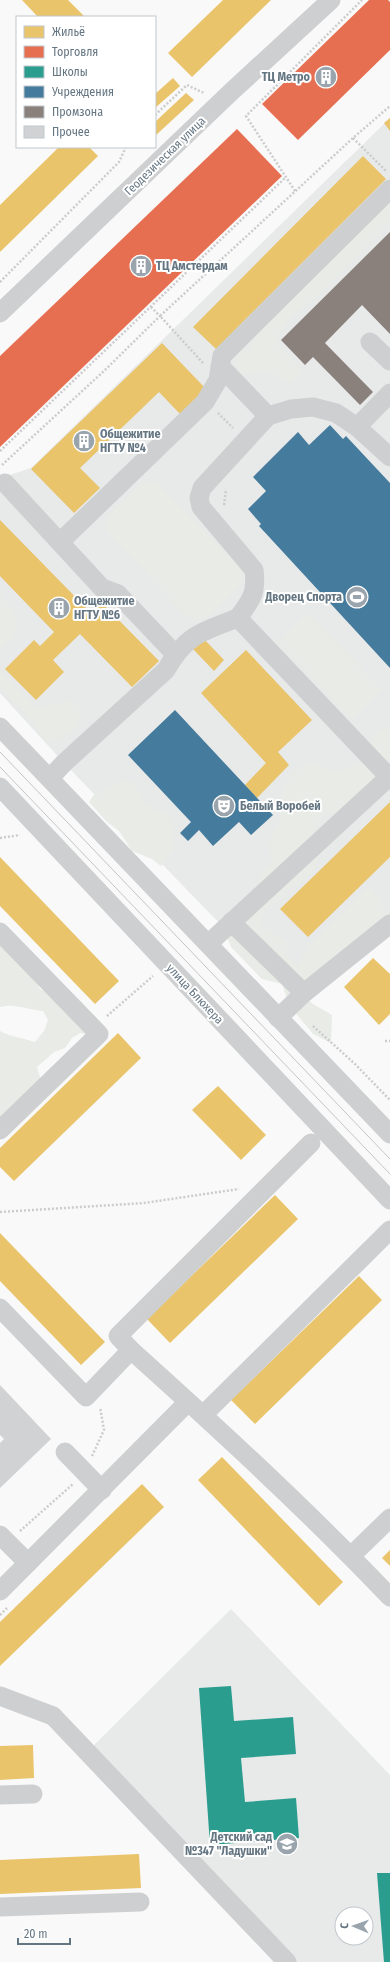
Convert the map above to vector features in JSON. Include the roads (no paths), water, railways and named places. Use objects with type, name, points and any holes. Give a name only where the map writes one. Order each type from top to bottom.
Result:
[{"type":"street","name":"Геодезическая улица","points":[[0,313],[231,92],[331,0]]},
{"type":"street","points":[[60,542],[205,402],[219,373],[222,356],[390,189]]},
{"type":"street","points":[[370,342],[390,360]]},
{"type":"street","points":[[219,373],[268,416]]},
{"type":"street","points":[[357,427],[390,393]]},
{"type":"street","points":[[50,778],[64,763],[166,670],[175,654],[197,634],[238,618],[253,597],[256,584],[254,570],[201,507],[199,498],[202,488],[268,416],[291,409],[313,407],[336,413],[357,427],[390,457]]},
{"type":"street","points":[[2,475],[102,588],[118,594],[175,654]]},
{"type":"street","points":[[208,944],[389,777],[238,618]]},
{"type":"street","points":[[0,727],[390,1134]]},
{"type":"street","name":"улица Блюхера","points":[[0,787],[390,1200]]},
{"type":"street","points":[[231,922],[304,993]]},
{"type":"street","points":[[278,1018],[304,993],[390,924]]},
{"type":"street","points":[[0,932],[99,1034],[0,1130]]},
{"type":"street","points":[[311,1143],[118,1336],[131,1350],[203,1415],[351,1556],[390,1597]]},
{"type":"street","points":[[203,1415],[390,1230]]},
{"type":"street","points":[[0,1308],[86,1397],[131,1350]]},
{"type":"street","points":[[0,1591],[188,1402]]},
{"type":"street","points":[[65,1452],[102,1490]]},
{"type":"street","points":[[351,1556],[390,1518]]},
{"type":"street","points":[[0,1535],[28,1563]]},
{"type":"street","points":[[0,1696],[53,1716],[287,1962]]},
{"type":"street","points":[[0,1795],[33,1794]]},
{"type":"street","points":[[0,1907],[140,1902]]},
{"type":"tram line","points":[[0,752],[390,1159]]},
{"type":"tram line","points":[[0,767],[390,1174]]},
{"type":"place","name":"ТЦ Метро","points":[[326,77]]},
{"type":"place","name":"ТЦ Амстердам","points":[[141,266]]},
{"type":"place","name":"Общежитие НГТУ №4","points":[[84,441]]},
{"type":"place","name":"Дворец Спорта","points":[[357,597]]},
{"type":"place","name":"Общежитие НГТУ №6","points":[[59,608]]},
{"type":"place","name":"Белый Воробей","points":[[224,806]]},
{"type":"place","name":"Детский сад №347 \"Ладушки\"","points":[[287,1844]]}]
